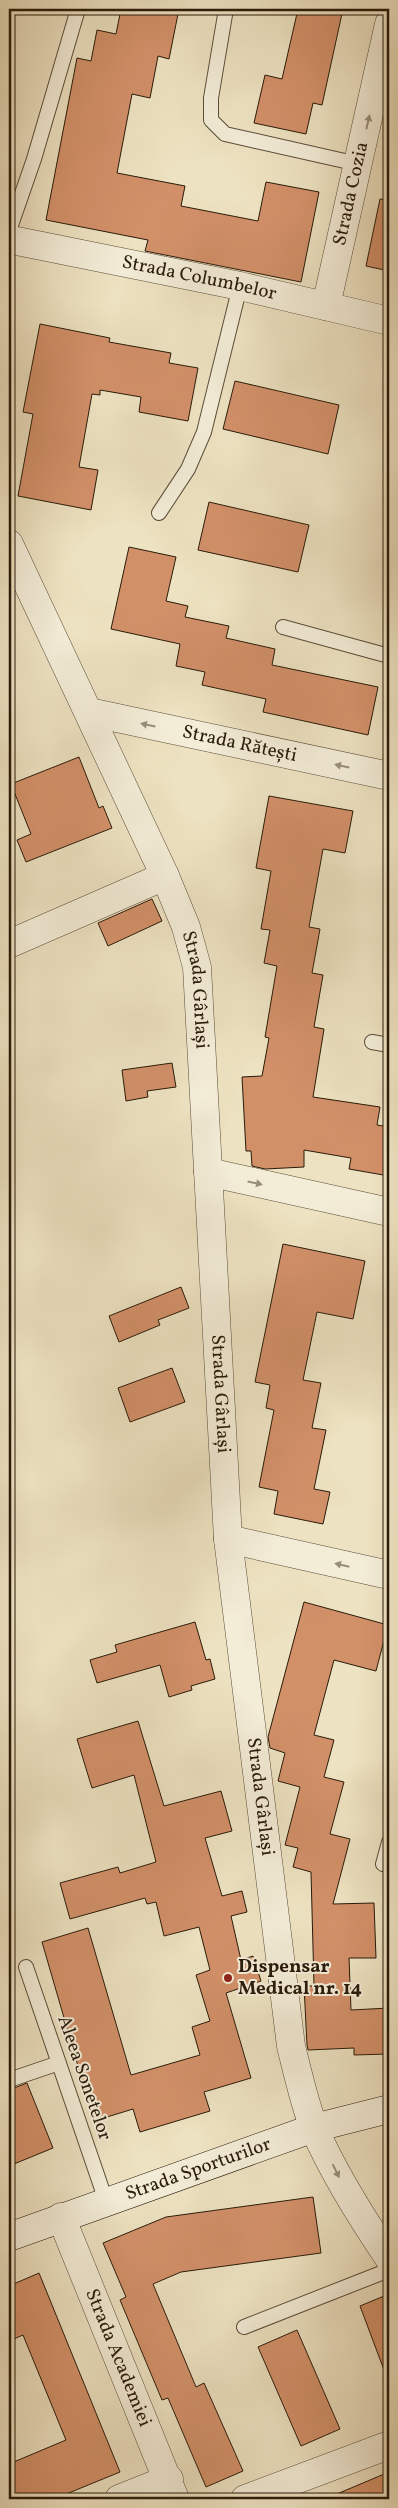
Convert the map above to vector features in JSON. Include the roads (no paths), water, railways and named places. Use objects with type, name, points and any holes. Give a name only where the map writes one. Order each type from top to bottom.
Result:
[{"type":"street","name":"Strada Cozia","points":[[326,306],[389,24]]},
{"type":"street","name":"Strada Columbelor","points":[[9,242],[16,241],[240,286],[389,321]]},
{"type":"street","name":"Strada Gârlași","points":[[9,544],[90,712],[165,876],[186,927],[197,967],[228,1539],[291,2046],[300,2084],[314,2128],[342,2184],[389,2258]]},
{"type":"street","name":"Strada Rătești","points":[[90,712],[389,776]]},
{"type":"street","points":[[9,944],[165,876]]},
{"type":"street","points":[[208,1172],[389,1212]]},
{"type":"street","points":[[228,1539],[389,1575]]},
{"type":"street","name":"Strada Sporturilor","points":[[9,2237],[314,2128],[389,2108]]},
{"type":"street","name":"Strada Academiei","points":[[61,2217],[172,2489]]},
{"type":"street","points":[[245,2499],[389,2445]]},
{"type":"street","points":[[119,2499],[172,2489]]},
{"type":"lane","points":[[9,231],[34,159],[78,9]]},
{"type":"lane","points":[[226,9],[211,98],[211,120],[225,134],[358,164]]},
{"type":"lane","points":[[159,513],[188,469],[204,432],[240,286]]},
{"type":"lane","points":[[283,627],[389,656]]},
{"type":"lane","points":[[372,1042],[389,1045]]},
{"type":"lane","points":[[383,1864],[389,1842]]},
{"type":"lane","name":"Aleea Sonetelor","points":[[26,1967],[106,2201]]},
{"type":"lane","points":[[9,2080],[59,2063]]},
{"type":"lane","points":[[244,2327],[389,2270]]},
{"type":"place","name":"Dispensar Medical nr. 14","points":[[228,1978]]}]
